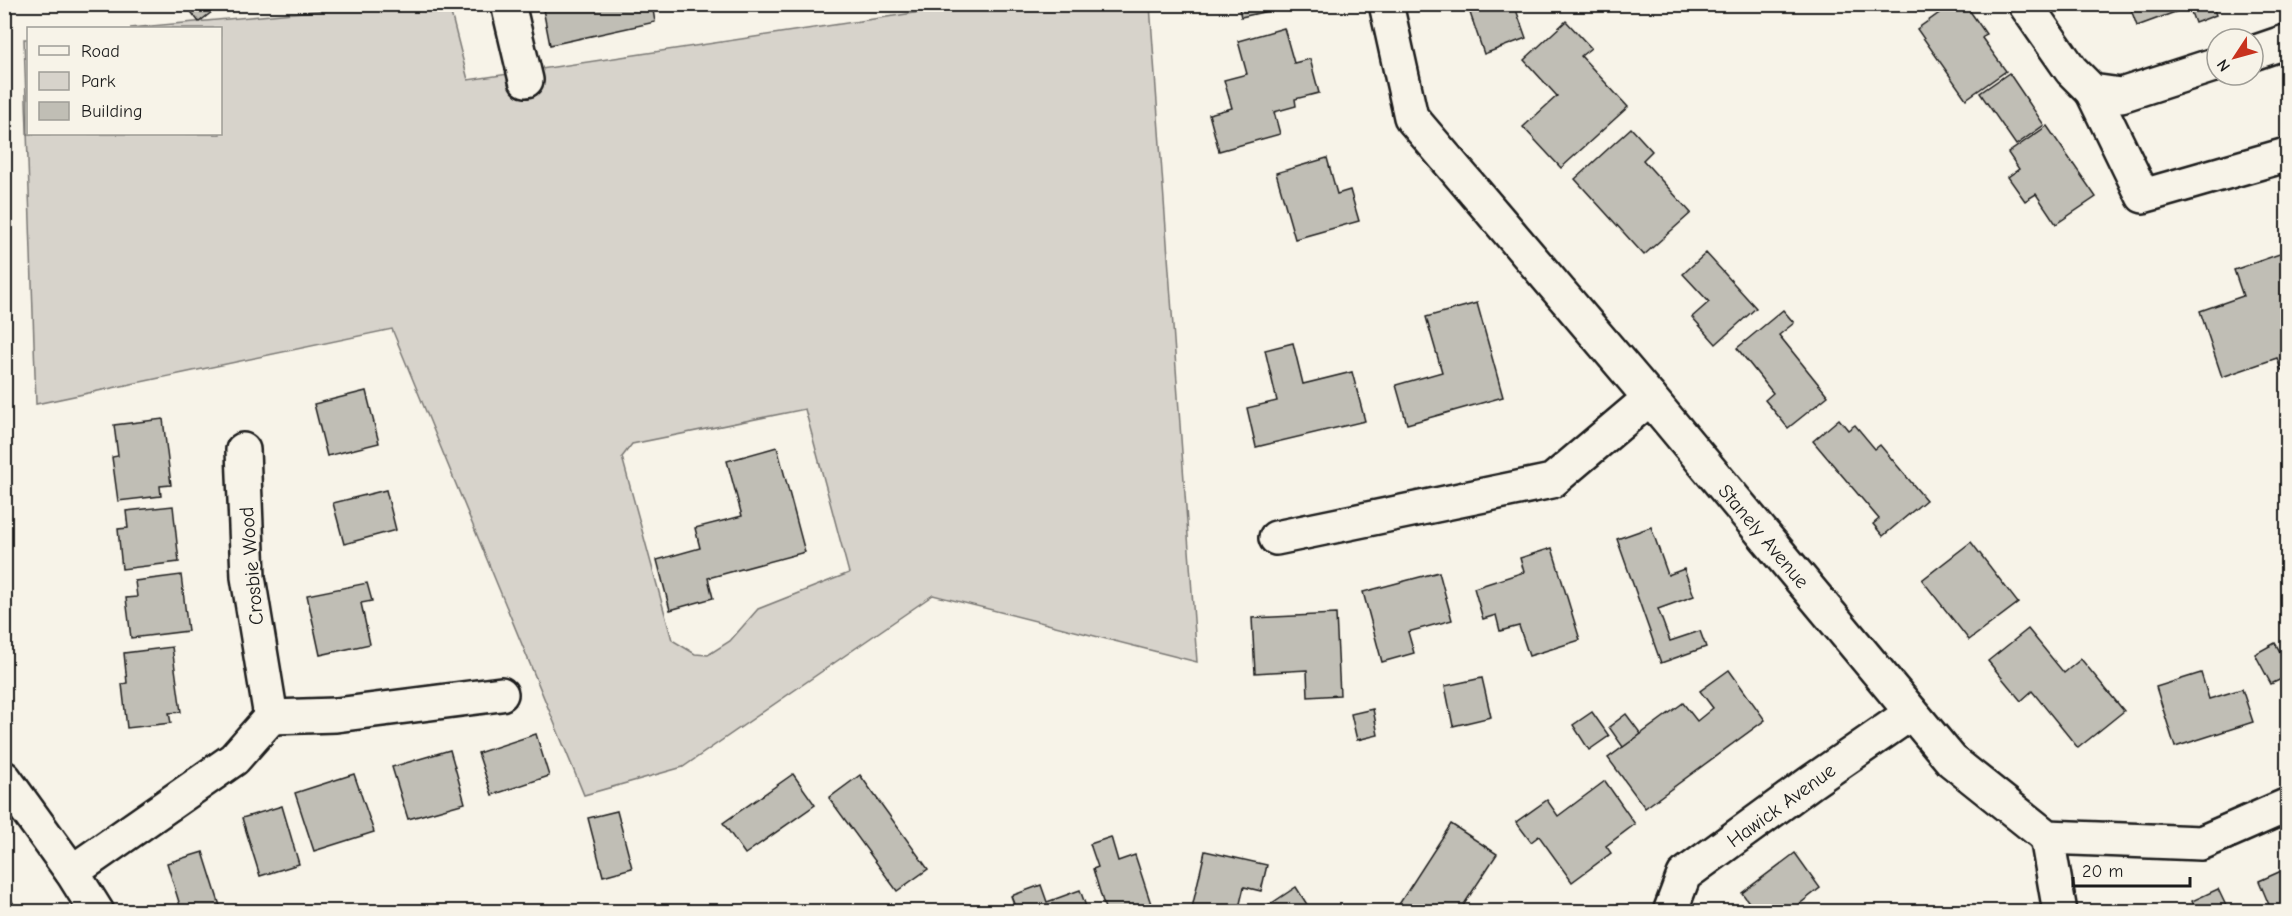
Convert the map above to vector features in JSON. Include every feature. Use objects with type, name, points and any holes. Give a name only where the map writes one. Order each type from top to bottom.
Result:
[{"type":"street","points":[[508,4],[525,80]]},
{"type":"street","name":"Stanely Avenue","points":[[1386,4],[1411,117],[1650,398],[1952,761],[2047,837]]},
{"type":"street","points":[[2025,4],[2071,70],[2092,91],[2143,196],[2286,155]]},
{"type":"street","points":[[2265,48],[2288,41]]},
{"type":"street","points":[[2092,91],[2121,95],[2205,68]]},
{"type":"street","points":[[1276,538],[1552,481],[1650,398]]},
{"type":"street","name":"Crosbie Wood","points":[[243,450],[248,578],[271,717]]},
{"type":"street","points":[[72,872],[234,759],[271,717],[336,715],[501,694]]},
{"type":"street","name":"Hawick Avenue","points":[[1670,912],[1684,875],[1911,713]]},
{"type":"street","points":[[4,778],[72,872],[97,912]]},
{"type":"street","points":[[2060,912],[2047,837],[2201,843],[2288,805]]},
{"type":"green space","points":[[379,5],[449,5],[468,80],[967,5],[1150,5],[1197,662],[933,595],[683,767],[584,795],[392,329],[36,404],[27,135],[222,135],[222,27],[141,27]],"holes":[[[805,409],[849,573],[758,609],[730,641],[708,655],[695,654],[672,640],[622,457],[632,444]]]},
{"type":"green space","points":[[24,39],[27,39],[27,130]]},
{"type":"building","points":[[185,4],[222,4],[199,22]]},
{"type":"building","points":[[542,4],[652,4],[655,22],[550,45]]},
{"type":"building","points":[[1238,4],[1276,4],[1277,9],[1241,17]]},
{"type":"building","points":[[1467,4],[1514,4],[1526,38],[1484,54]]},
{"type":"building","points":[[1952,4],[1965,4],[1986,34],[1982,38],[2006,71],[1966,99],[1917,29]]},
{"type":"building","points":[[2129,4],[2212,4],[2216,15],[2195,23],[2189,7],[2137,26]]},
{"type":"building","points":[[1566,21],[1591,48],[1581,56],[1628,107],[1561,168],[1523,127],[1557,96],[1524,60]]},
{"type":"building","points":[[1284,28],[1294,63],[1310,59],[1319,93],[1295,99],[1296,106],[1274,112],[1280,134],[1219,151],[1209,114],[1232,108],[1224,80],[1247,74],[1238,41]]},
{"type":"building","points":[[2009,73],[2044,125],[2016,145],[1980,93]]},
{"type":"building","points":[[2047,126],[2096,197],[2056,224],[2036,194],[2025,201],[2008,177],[2019,169],[2008,153]]},
{"type":"building","points":[[1631,128],[1652,151],[1643,160],[1691,213],[1644,255],[1575,179]]},
{"type":"building","points":[[1327,158],[1337,194],[1350,190],[1359,221],[1295,239],[1276,173]]},
{"type":"building","points":[[2288,251],[2288,368],[2281,370],[2277,358],[2222,377],[2200,311],[2243,296],[2234,270]]},
{"type":"building","points":[[1706,253],[1756,308],[1716,344],[1692,317],[1709,302],[1683,274]]},
{"type":"building","points":[[1477,303],[1503,397],[1407,424],[1396,385],[1442,372],[1426,317]]},
{"type":"building","points":[[1783,310],[1794,323],[1779,335],[1828,396],[1788,428],[1765,400],[1773,393],[1737,348]]},
{"type":"building","points":[[1293,343],[1303,384],[1352,372],[1365,421],[1256,447],[1247,408],[1277,401],[1265,350]]},
{"type":"building","points":[[366,391],[379,443],[327,456],[314,404]]},
{"type":"building","points":[[163,419],[171,485],[160,486],[161,496],[118,501],[112,457],[118,456],[114,425]]},
{"type":"building","points":[[1839,419],[1848,430],[1855,425],[1875,449],[1880,445],[1926,500],[1883,536],[1873,524],[1879,519],[1813,441]]},
{"type":"building","points":[[777,447],[805,552],[708,578],[713,598],[670,610],[657,560],[700,548],[695,528],[742,516],[727,461]]},
{"type":"building","points":[[386,490],[396,530],[344,544],[333,503]]},
{"type":"building","points":[[173,506],[179,562],[122,569],[118,529],[128,528],[126,511]]},
{"type":"building","points":[[1651,527],[1668,575],[1684,569],[1694,596],[1658,609],[1670,641],[1700,631],[1706,647],[1661,663],[1617,539]]},
{"type":"building","points":[[1971,542],[2018,603],[1969,640],[1922,580]]},
{"type":"building","points":[[1552,548],[1580,640],[1529,656],[1519,626],[1500,631],[1496,615],[1483,619],[1474,588],[1524,572],[1520,558]]},
{"type":"building","points":[[1439,572],[1452,620],[1408,632],[1414,653],[1382,662],[1363,592]]},
{"type":"building","points":[[181,575],[188,631],[131,638],[126,598],[137,597],[135,581]]},
{"type":"building","points":[[367,583],[372,601],[361,603],[370,644],[320,655],[307,595]]},
{"type":"building","points":[[1336,614],[1340,695],[1308,697],[1307,670],[1255,673],[1252,618]]},
{"type":"building","points":[[2028,629],[2064,673],[2081,659],[2124,711],[2078,748],[2032,691],[2021,701],[1988,661]]},
{"type":"building","points":[[2275,643],[2288,665],[2288,676],[2271,684],[2255,654]]},
{"type":"building","points":[[172,647],[181,712],[169,713],[171,723],[127,728],[122,684],[127,683],[124,653]]},
{"type":"building","points":[[1729,670],[1765,720],[1645,808],[1608,758],[1683,703],[1697,721],[1713,708],[1700,691]]},
{"type":"building","points":[[2201,673],[2209,699],[2242,689],[2253,722],[2175,747],[2156,687]]},
{"type":"building","points":[[1482,678],[1491,717],[1453,726],[1445,686]]},
{"type":"building","points":[[1373,709],[1378,735],[1357,740],[1351,714]]},
{"type":"building","points":[[1592,712],[1609,736],[1589,750],[1573,725]]},
{"type":"building","points":[[1626,714],[1641,734],[1623,747],[1609,727]]},
{"type":"building","points":[[536,734],[549,776],[492,795],[478,753]]},
{"type":"building","points":[[450,750],[465,803],[408,819],[392,767]]},
{"type":"building","points":[[354,774],[374,832],[314,851],[295,793]]},
{"type":"building","points":[[793,774],[815,805],[745,854],[723,823]]},
{"type":"building","points":[[860,775],[928,869],[897,891],[829,798]]},
{"type":"building","points":[[1605,781],[1635,824],[1606,846],[1611,853],[1572,882],[1539,836],[1531,842],[1516,822],[1547,800],[1558,816]]},
{"type":"building","points":[[282,806],[299,864],[260,876],[242,818]]},
{"type":"building","points":[[617,811],[632,868],[603,876],[588,818]]},
{"type":"building","points":[[1451,824],[1497,854],[1459,912],[1394,912]]},
{"type":"building","points":[[1111,837],[1118,861],[1135,855],[1152,907],[1139,912],[1106,912],[1093,869],[1098,867],[1090,844]]},
{"type":"building","points":[[1205,851],[1267,865],[1261,891],[1244,887],[1238,912],[1209,912],[1192,908]]},
{"type":"building","points":[[203,852],[221,909],[212,912],[182,912],[167,863]]},
{"type":"building","points":[[1795,853],[1820,888],[1789,912],[1756,912],[1742,893]]},
{"type":"building","points":[[2288,868],[2288,912],[2272,912],[2259,881]]},
{"type":"building","points":[[1041,885],[1047,902],[1080,890],[1088,912],[1017,912],[1011,896]]},
{"type":"building","points":[[1296,887],[1308,906],[1299,912],[1269,912],[1266,907]]},
{"type":"building","points":[[4,889],[17,909],[14,912],[4,912]]},
{"type":"building","points":[[2218,889],[2229,912],[2197,912],[2192,901]]}]
